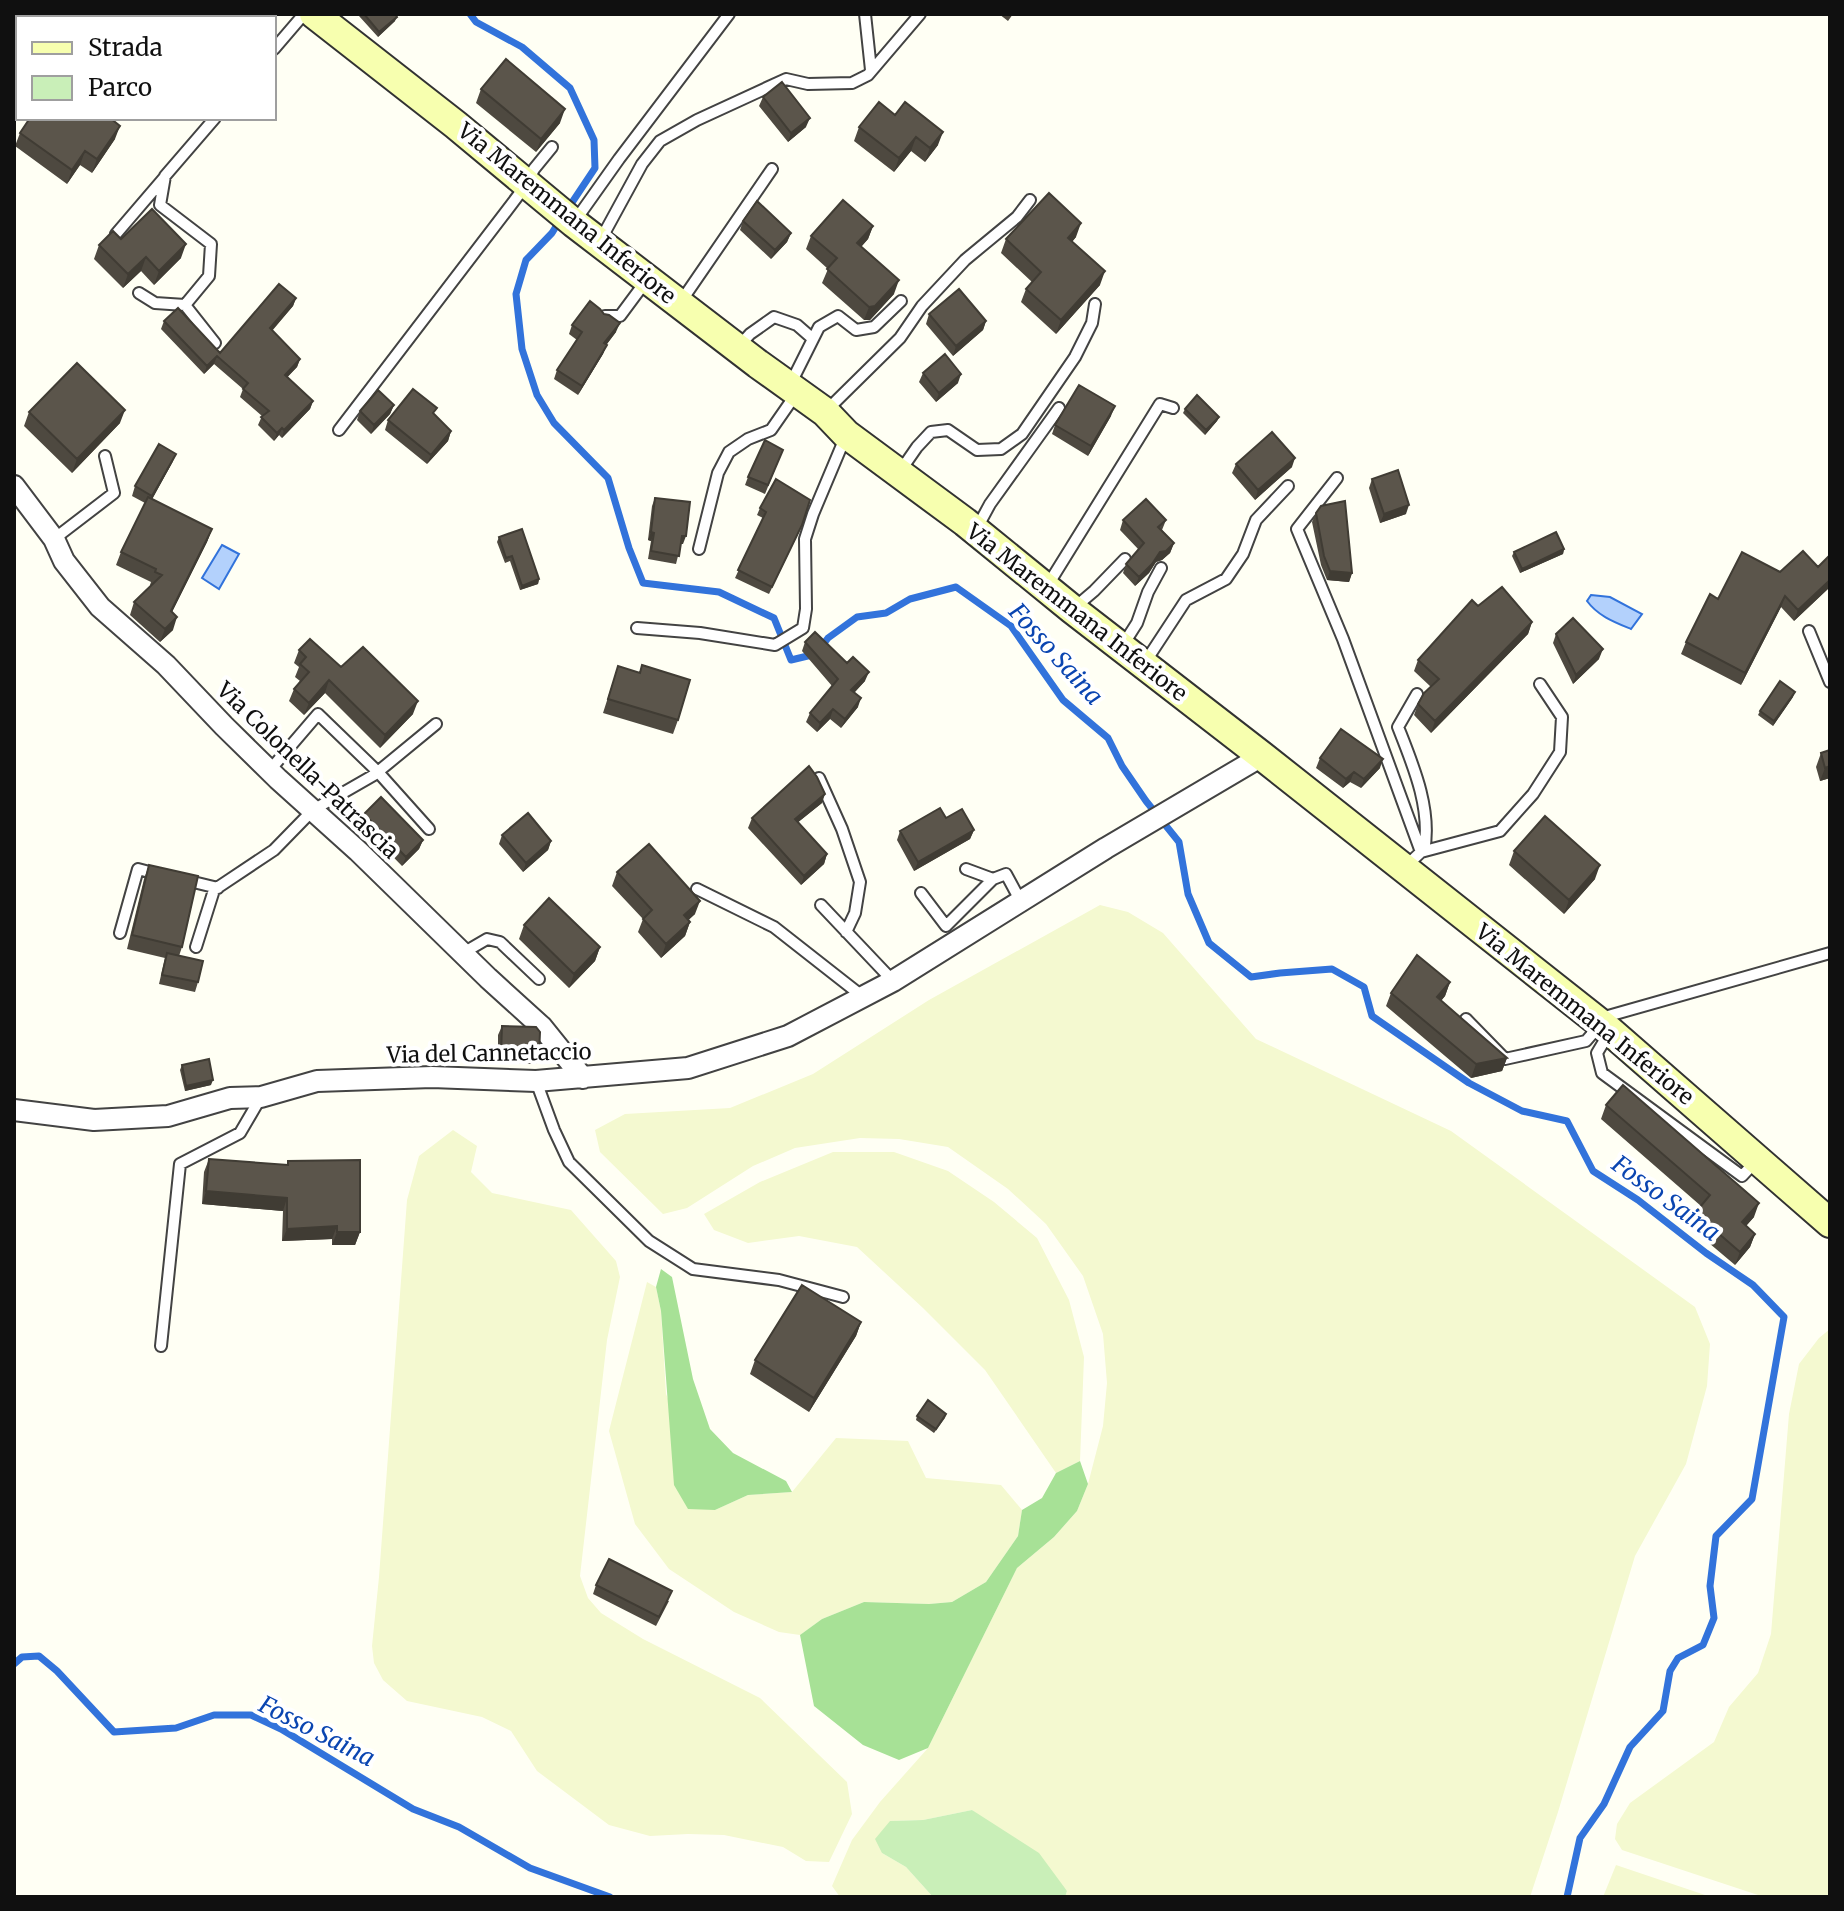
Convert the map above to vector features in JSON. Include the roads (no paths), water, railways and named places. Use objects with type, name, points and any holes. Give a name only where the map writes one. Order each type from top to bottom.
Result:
[{"type":"main road","name":"Via Maremmana Inferiore","points":[[314,14],[456,125],[564,215],[825,412],[846,434],[976,531],[1262,756],[1416,857],[1602,1025],[1830,1223]]},
{"type":"street","name":"Via Colonella-Patrascia","points":[[14,486],[54,539],[64,561],[100,607],[166,665],[224,726],[542,1027],[583,1078]]},
{"type":"street","name":"Via del Cannetaccio","points":[[14,1110],[94,1120],[168,1116],[230,1098],[261,1097],[317,1081],[432,1077],[536,1081],[688,1068],[788,1036],[893,981],[1262,756]]},
{"type":"lane","points":[[276,47],[304,14]]},
{"type":"lane","points":[[564,215],[619,159],[729,14]]},
{"type":"lane","points":[[865,14],[871,70]]},
{"type":"lane","points":[[599,242],[642,164],[660,141],[697,120],[786,79],[808,84],[852,83],[868,75],[920,14]]},
{"type":"lane","points":[[116,234],[213,120]]},
{"type":"lane","points":[[339,430],[552,147]]},
{"type":"lane","points":[[680,303],[772,169]]},
{"type":"lane","points":[[165,176],[160,205],[211,244],[209,276],[185,305]]},
{"type":"lane","points":[[825,412],[900,338],[922,306],[965,260],[1017,217],[1030,200]]},
{"type":"lane","points":[[605,316],[620,316],[648,278]]},
{"type":"lane","points":[[139,293],[155,303],[185,305],[215,343]]},
{"type":"lane","points":[[699,549],[718,473],[729,452],[748,439],[771,430],[793,390],[819,327],[838,316],[856,330],[874,327],[901,301]]},
{"type":"lane","points":[[898,473],[931,432],[948,430],[977,450],[1001,449],[1022,434],[1075,357],[1092,323],[1095,304]]},
{"type":"lane","points":[[737,348],[774,317],[797,325],[813,339]]},
{"type":"lane","points":[[1046,588],[1160,404],[1173,408]]},
{"type":"lane","points":[[976,531],[990,504],[1059,408]]},
{"type":"lane","points":[[637,628],[700,633],[775,645],[803,628],[806,609],[805,539],[846,434]]},
{"type":"lane","points":[[54,539],[114,493],[105,456]]},
{"type":"lane","points":[[1337,478],[1297,529],[1343,639],[1416,857]]},
{"type":"lane","points":[[1132,656],[1171,620],[1186,600],[1226,579],[1243,554],[1256,520],[1288,486]]},
{"type":"lane","points":[[1072,609],[1125,559]]},
{"type":"lane","points":[[1132,656],[1137,623],[1161,568]]},
{"type":"lane","points":[[1809,631],[1830,682]]},
{"type":"lane","points":[[1416,857],[1500,831],[1533,794],[1560,752],[1562,717],[1540,684]]},
{"type":"lane","points":[[1416,857],[1427,837],[1419,779],[1398,727],[1417,694]]},
{"type":"lane","points":[[270,770],[318,714],[378,772],[429,829]]},
{"type":"lane","points":[[196,947],[214,890],[274,850],[313,810],[378,772],[436,724]]},
{"type":"lane","points":[[819,778],[842,829],[860,882],[855,913],[846,932]]},
{"type":"lane","points":[[120,933],[138,869],[165,875]]},
{"type":"lane","points":[[966,869],[993,879]]},
{"type":"lane","points":[[921,893],[946,926],[993,879],[1006,874],[1021,902]]},
{"type":"lane","points":[[178,879],[218,888]]},
{"type":"lane","points":[[697,889],[774,927],[863,997]]},
{"type":"lane","points":[[821,905],[893,981]]},
{"type":"lane","points":[[463,953],[487,939],[500,942],[539,979]]},
{"type":"lane","points":[[1466,1019],[1505,1059],[1586,1041],[1602,1025],[1830,953]]},
{"type":"lane","points":[[536,1081],[569,1162],[649,1241],[693,1269],[779,1280],[843,1297]]},
{"type":"lane","points":[[161,1346],[180,1164],[240,1133],[261,1097]]},
{"type":"water","points":[[222,545],[239,554],[219,589],[202,578]]},
{"type":"water","points":[[1591,595],[1610,597],[1642,614],[1631,629],[1596,611],[1587,601]]},
{"type":"waterway","name":"Fosso Saina","points":[[470,14],[476,22],[522,47],[570,88],[594,140],[595,168],[567,210]]},
{"type":"waterway","name":"Fosso Saina","points":[[560,220],[526,260],[516,294],[522,349],[537,395],[554,423],[608,478],[643,583],[719,592],[774,618],[791,660],[816,654],[828,638],[857,617],[886,613],[910,599],[956,587],[1011,626],[1063,700],[1108,738],[1122,766],[1179,842],[1188,894],[1209,943],[1251,977],[1332,969],[1364,987],[1372,1016],[1469,1083],[1522,1111],[1567,1121],[1593,1171],[1638,1200],[1753,1285],[1784,1317],[1752,1499],[1716,1536],[1710,1586],[1714,1618],[1703,1645],[1678,1658],[1670,1671],[1663,1711],[1630,1747],[1604,1804],[1580,1838],[1567,1897]]},
{"type":"waterway","name":"Fosso Saina","points":[[14,1664],[22,1657],[39,1656],[114,1732],[176,1728],[214,1715],[251,1715],[281,1729],[413,1809],[459,1827],[530,1868],[610,1897]]}]
